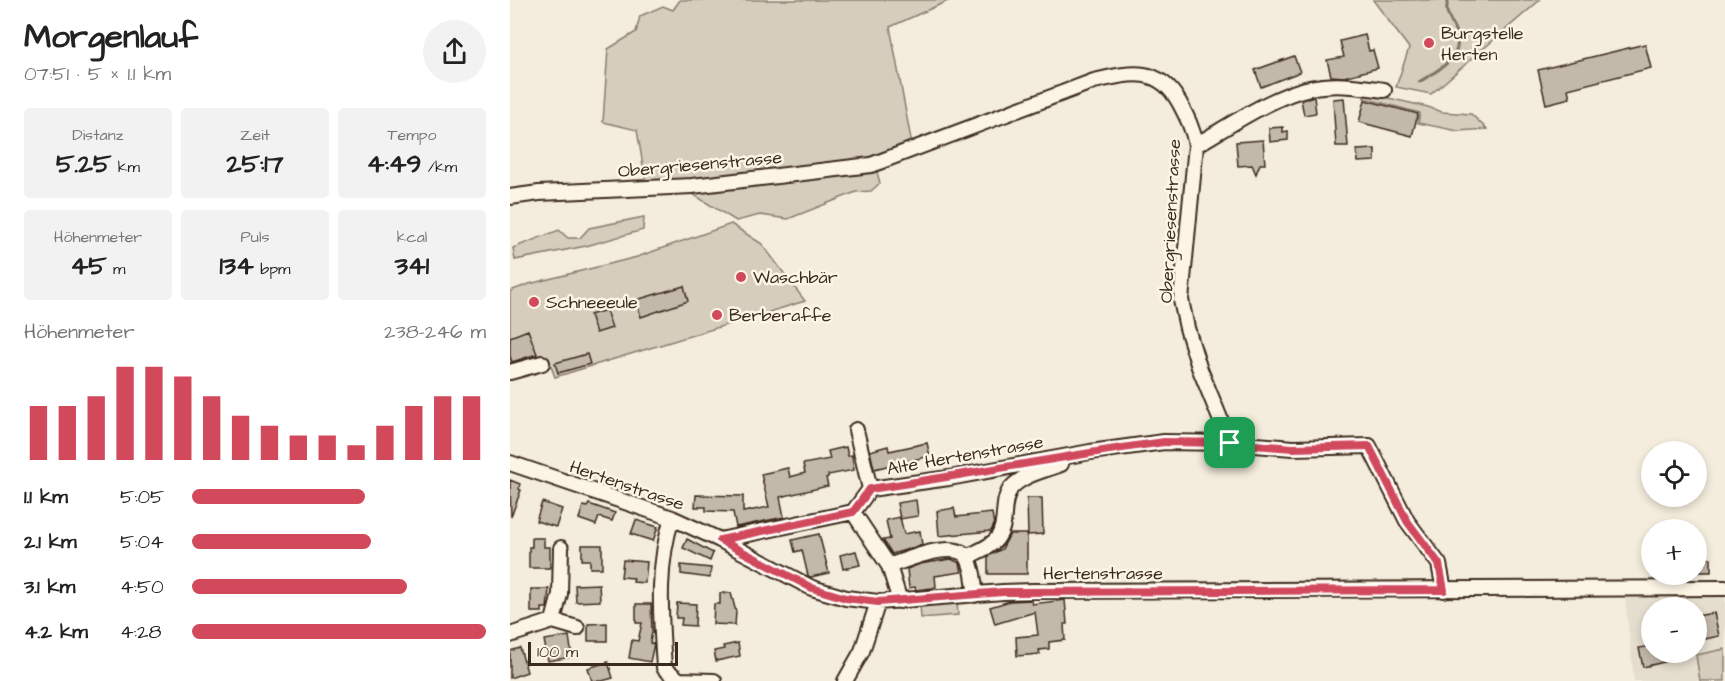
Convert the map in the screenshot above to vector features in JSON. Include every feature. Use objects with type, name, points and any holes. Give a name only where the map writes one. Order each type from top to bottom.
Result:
[{"type":"street","name":"Obergriesenstrasse","points":[[510,197],[539,193],[692,186],[871,165],[1094,81],[1126,74],[1156,76],[1171,88],[1192,126],[1196,145],[1181,300],[1199,368],[1230,443]]},
{"type":"street","points":[[1196,145],[1274,101],[1298,91],[1321,86],[1356,86],[1384,90]]},
{"type":"street","points":[[510,372],[542,363]]},
{"type":"street","points":[[856,430],[870,489]]},
{"type":"street","name":"Alte Hertenstrasse","points":[[853,512],[870,489],[949,478],[1090,452],[1164,442],[1230,443]]},
{"type":"street","points":[[1230,443],[1293,448],[1369,446],[1407,521],[1439,564],[1444,590]]},
{"type":"street","points":[[967,557],[997,539],[1002,526],[1007,495],[1016,483],[1090,452]]},
{"type":"street","name":"Hertenstrasse","points":[[510,463],[672,518],[812,588],[846,598],[878,602],[1043,591],[1725,588]]},
{"type":"street","points":[[720,540],[853,512],[889,566],[900,601]]},
{"type":"street","points":[[672,518],[664,543],[660,599],[664,668],[679,680],[714,681]]},
{"type":"street","points":[[553,621],[560,594],[561,548]]},
{"type":"street","points":[[889,566],[924,553],[957,550],[967,557],[975,582],[975,595]]},
{"type":"street","points":[[845,681],[862,651],[878,602]]},
{"type":"street","points":[[510,635],[553,621],[577,628]]},
{"type":"shaded area","points":[[680,0],[950,0],[890,27],[912,145],[877,172],[880,183],[871,191],[856,192],[788,219],[760,215],[736,221],[675,183],[646,183],[637,130],[603,122],[608,49],[636,32],[640,16],[663,6],[673,10]]},
{"type":"shaded area","points":[[1373,0],[1540,0],[1431,94],[1396,87],[1409,48]]},
{"type":"shaded area","points":[[1366,93],[1442,112],[1471,114],[1487,129],[1458,131],[1418,123],[1420,113],[1364,98]]},
{"type":"shaded area","points":[[644,217],[643,230],[586,246],[515,260],[513,248],[559,230],[568,238],[580,238],[589,228]]},
{"type":"shaded area","points":[[731,224],[762,244],[805,301],[555,377],[548,358],[510,368],[510,291],[529,284],[637,257]]},
{"type":"shaded area","points":[[1725,588],[1725,681],[1634,681],[1624,589]]},
{"type":"shaded area","points":[[957,601],[958,615],[921,618],[920,604]]},
{"type":"shaded area","points":[[1725,649],[1725,681],[1700,681],[1697,663],[1707,663],[1707,653]]},
{"type":"building","points":[[1365,35],[1369,51],[1373,50],[1378,68],[1344,77],[1331,76],[1327,60],[1344,57],[1340,41]]},
{"type":"building","points":[[1645,44],[1651,68],[1568,89],[1570,98],[1546,104],[1538,70]]},
{"type":"building","points":[[1294,56],[1300,72],[1261,87],[1255,70]]},
{"type":"building","points":[[1314,97],[1316,113],[1304,115],[1301,100]]},
{"type":"building","points":[[1344,98],[1348,146],[1336,146],[1333,99]]},
{"type":"building","points":[[1365,100],[1418,114],[1412,136],[1359,122]]},
{"type":"building","points":[[1283,127],[1283,132],[1288,131],[1288,140],[1270,142],[1269,128]]},
{"type":"building","points":[[1263,140],[1265,164],[1260,164],[1256,174],[1252,165],[1238,166],[1236,142]]},
{"type":"building","points":[[1375,149],[1375,161],[1358,162],[1357,150]]},
{"type":"building","points":[[684,286],[688,301],[641,317],[636,300]]},
{"type":"building","points":[[606,310],[612,328],[596,333],[590,315]]},
{"type":"building","points":[[528,330],[537,354],[512,362],[510,337]]},
{"type":"building","points":[[587,354],[590,364],[558,373],[555,363]]},
{"type":"building","points":[[927,443],[930,456],[874,469],[870,451],[888,446],[889,451]]},
{"type":"building","points":[[846,447],[848,456],[852,455],[854,470],[828,475],[826,478],[828,486],[780,497],[784,517],[736,527],[733,512],[706,511],[706,507],[695,507],[696,495],[743,496],[743,512],[769,507],[761,474],[788,468],[790,477],[805,473],[803,464],[830,459],[828,451]]},
{"type":"building","points":[[510,480],[520,484],[519,489],[521,490],[511,517]]},
{"type":"building","points":[[1027,498],[1042,498],[1043,534],[1028,535]]},
{"type":"building","points":[[916,500],[918,516],[900,519],[897,503]]},
{"type":"building","points":[[542,502],[562,509],[556,527],[536,521]]},
{"type":"building","points":[[589,504],[615,513],[612,521],[599,517],[596,525],[579,519],[583,506],[587,507]]},
{"type":"building","points":[[954,508],[956,517],[992,513],[994,525],[991,531],[939,536],[937,511]]},
{"type":"building","points":[[900,517],[904,534],[920,531],[922,545],[892,554],[883,540],[890,539],[886,520]]},
{"type":"building","points":[[636,520],[658,527],[653,541],[631,534]]},
{"type":"building","points":[[819,534],[829,573],[811,577],[808,576],[802,550],[795,552],[792,540]]},
{"type":"building","points":[[1010,534],[1027,534],[1027,574],[988,574],[988,556],[1002,549]]},
{"type":"building","points":[[532,538],[544,538],[544,547],[550,547],[550,568],[529,568],[529,547],[532,547]]},
{"type":"building","points":[[687,539],[713,553],[710,561],[683,548]]},
{"type":"building","points":[[582,545],[602,545],[602,568],[590,568],[590,560],[582,560]]},
{"type":"building","points":[[856,551],[860,565],[843,569],[840,555]]},
{"type":"building","points":[[1707,558],[1711,558],[1711,572],[1707,572]]},
{"type":"building","points":[[951,559],[960,563],[962,572],[935,576],[936,587],[916,590],[915,587],[909,588],[907,569],[920,564]]},
{"type":"building","points":[[623,560],[647,562],[645,583],[633,582],[634,578],[621,577]]},
{"type":"building","points":[[681,565],[711,568],[710,578],[681,574]]},
{"type":"building","points":[[599,584],[600,601],[576,602],[575,585]]},
{"type":"building","points":[[531,589],[549,589],[547,608],[542,608],[542,612],[531,612]]},
{"type":"building","points":[[720,593],[731,593],[736,612],[735,625],[713,624],[714,604],[720,604]]},
{"type":"building","points":[[1031,600],[1032,604],[1065,600],[1067,624],[1064,624],[1065,640],[1049,642],[1049,649],[1039,650],[1040,654],[1017,656],[1016,637],[1038,635],[1035,612],[995,624],[990,607],[1010,601]]},
{"type":"building","points":[[677,603],[696,604],[695,626],[681,625],[682,618],[676,618]]},
{"type":"building","points":[[636,604],[651,604],[650,643],[654,644],[650,662],[629,658],[632,640],[638,641],[642,623],[636,623]]},
{"type":"building","points":[[1714,613],[1719,636],[1707,639],[1707,614]]},
{"type":"building","points":[[607,623],[607,641],[588,641],[588,624]]},
{"type":"building","points":[[569,636],[572,657],[548,661],[544,640]]},
{"type":"building","points":[[738,643],[740,656],[716,661],[714,651],[724,649],[723,646]]},
{"type":"building","points":[[520,648],[527,672],[510,678],[510,651]]},
{"type":"building","points":[[608,662],[613,678],[592,681],[588,668]]},
{"type":"building","points":[[1642,663],[1660,663],[1643,667]]},
{"type":"waterway","points":[[1419,82],[1443,66],[1455,53],[1457,36],[1447,13],[1448,0]]},
{"type":"place","name":"Burgstelle Herten","points":[[1429,43]]},
{"type":"place","name":"Waschbär","points":[[741,277]]},
{"type":"place","name":"Schneeeule","points":[[534,302]]},
{"type":"place","name":"Berberaffe","points":[[717,315]]},
{"type":"route","points":[[1164,442],[1230,443],[1293,448],[1369,446],[1407,521],[1439,564],[1444,590],[1003,592],[878,602],[846,598],[812,588],[720,540],[853,512],[870,489],[949,478],[1090,452],[1164,442]]}]
